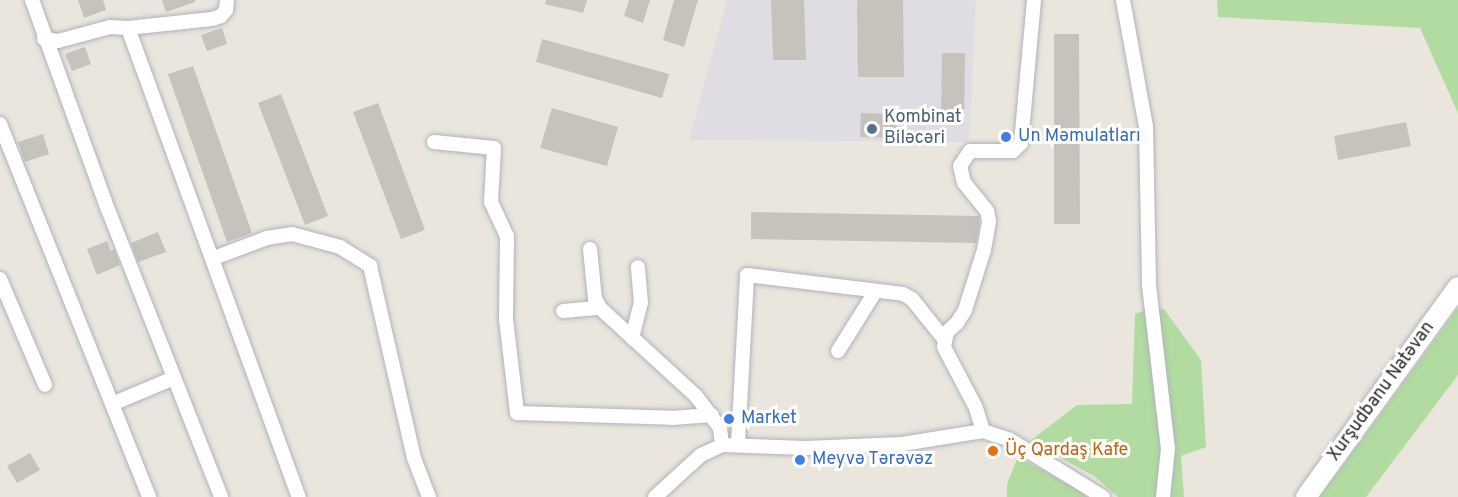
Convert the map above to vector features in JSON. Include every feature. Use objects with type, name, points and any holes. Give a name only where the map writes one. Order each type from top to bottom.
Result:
[{"type":"main road","name":"Xurşudbanu Natəvan","points":[[1306,497],[1458,287]]},
{"type":"street","points":[[32,0],[44,39],[221,497]]},
{"type":"street","points":[[44,39],[58,41],[110,27],[128,28],[212,19],[221,16],[226,10],[226,0]]},
{"type":"street","points":[[944,339],[965,310],[984,250],[990,221],[987,211],[964,183],[960,166],[970,151],[1013,151],[1022,143],[1034,0]]},
{"type":"street","points":[[1124,0],[1146,127],[1149,285],[1168,448],[1163,497]]},
{"type":"street","points":[[128,28],[214,258],[299,497]]},
{"type":"street","points":[[0,124],[150,497]]},
{"type":"street","points":[[434,142],[494,148],[491,202],[507,236],[506,319],[517,413],[672,418],[712,415]]},
{"type":"street","points":[[214,258],[267,238],[292,234],[340,247],[370,266],[414,458],[429,497]]},
{"type":"street","points":[[590,249],[595,299],[600,308],[696,396],[720,428],[722,445]]},
{"type":"street","points":[[632,338],[641,303],[638,267]]},
{"type":"street","points":[[738,444],[747,274],[909,296],[944,339],[948,355],[976,408],[983,431]]},
{"type":"street","points":[[0,279],[45,385]]},
{"type":"street","points":[[838,351],[875,292]]},
{"type":"street","points":[[563,311],[600,308]]},
{"type":"street","points":[[112,404],[174,378]]},
{"type":"street","points":[[655,497],[701,454],[722,445],[791,448],[902,444],[983,431],[1010,440],[1104,497]]},
{"type":"shaded area","name":"Kombinat Biləcəri","points":[[727,0],[976,0],[969,142],[689,140]]},
{"type":"green space","points":[[1217,0],[1458,0],[1458,113],[1420,28],[1218,17]]},
{"type":"green space","points":[[1458,308],[1458,375],[1366,497],[1320,497]]},
{"type":"green space","points":[[1149,309],[1164,309],[1201,360],[1206,447],[1181,456],[1184,497],[1118,497],[1094,476],[1030,441],[1077,405],[1132,404],[1135,314]]},
{"type":"green space","points":[[1018,457],[1087,497],[1007,497],[1007,484]]},
{"type":"building","points":[[78,0],[103,0],[106,10],[84,18]]},
{"type":"building","points":[[162,0],[195,0],[195,2],[166,12]]},
{"type":"building","points":[[546,0],[587,0],[583,13],[545,4]]},
{"type":"building","points":[[629,0],[650,0],[643,23],[624,16]]},
{"type":"building","points":[[674,0],[698,0],[684,47],[663,40]]},
{"type":"building","points":[[771,0],[804,0],[806,60],[773,60]]},
{"type":"building","points":[[857,0],[903,0],[904,77],[858,77]]},
{"type":"building","points":[[222,28],[227,44],[207,51],[201,35]]},
{"type":"building","points":[[1054,34],[1079,34],[1080,224],[1054,224]]},
{"type":"building","points":[[542,39],[669,74],[662,98],[536,62]]},
{"type":"building","points":[[85,47],[91,64],[72,71],[65,54]]},
{"type":"building","points":[[942,53],[965,53],[964,125],[941,124]]},
{"type":"building","points":[[193,66],[252,233],[227,242],[168,74]]},
{"type":"building","points":[[281,94],[328,216],[305,225],[258,103]]},
{"type":"building","points":[[378,103],[425,230],[401,239],[353,112]]},
{"type":"building","points":[[552,108],[618,127],[607,166],[540,148]]},
{"type":"building","points":[[861,113],[897,114],[896,138],[860,137]]},
{"type":"building","points":[[1406,122],[1411,146],[1338,160],[1334,136]]},
{"type":"building","points":[[43,134],[49,154],[25,162],[18,142]]},
{"type":"building","points":[[751,212],[979,216],[979,228],[976,243],[751,239]]},
{"type":"building","points":[[158,232],[166,252],[138,262],[131,243]]},
{"type":"building","points":[[107,241],[111,251],[114,249],[120,265],[97,275],[87,249]]},
{"type":"building","points":[[30,453],[40,470],[17,483],[7,466]]},
{"type":"place","name":"Kombinat Biləcəri","points":[[872,129]]},
{"type":"place","name":"Un Məmulatları","points":[[1006,137]]},
{"type":"place","name":"Market","points":[[729,419]]},
{"type":"place","name":"Üç Qardaş Kafe","points":[[993,451]]},
{"type":"place","name":"Meyvə Tərəvəz","points":[[800,460]]}]
